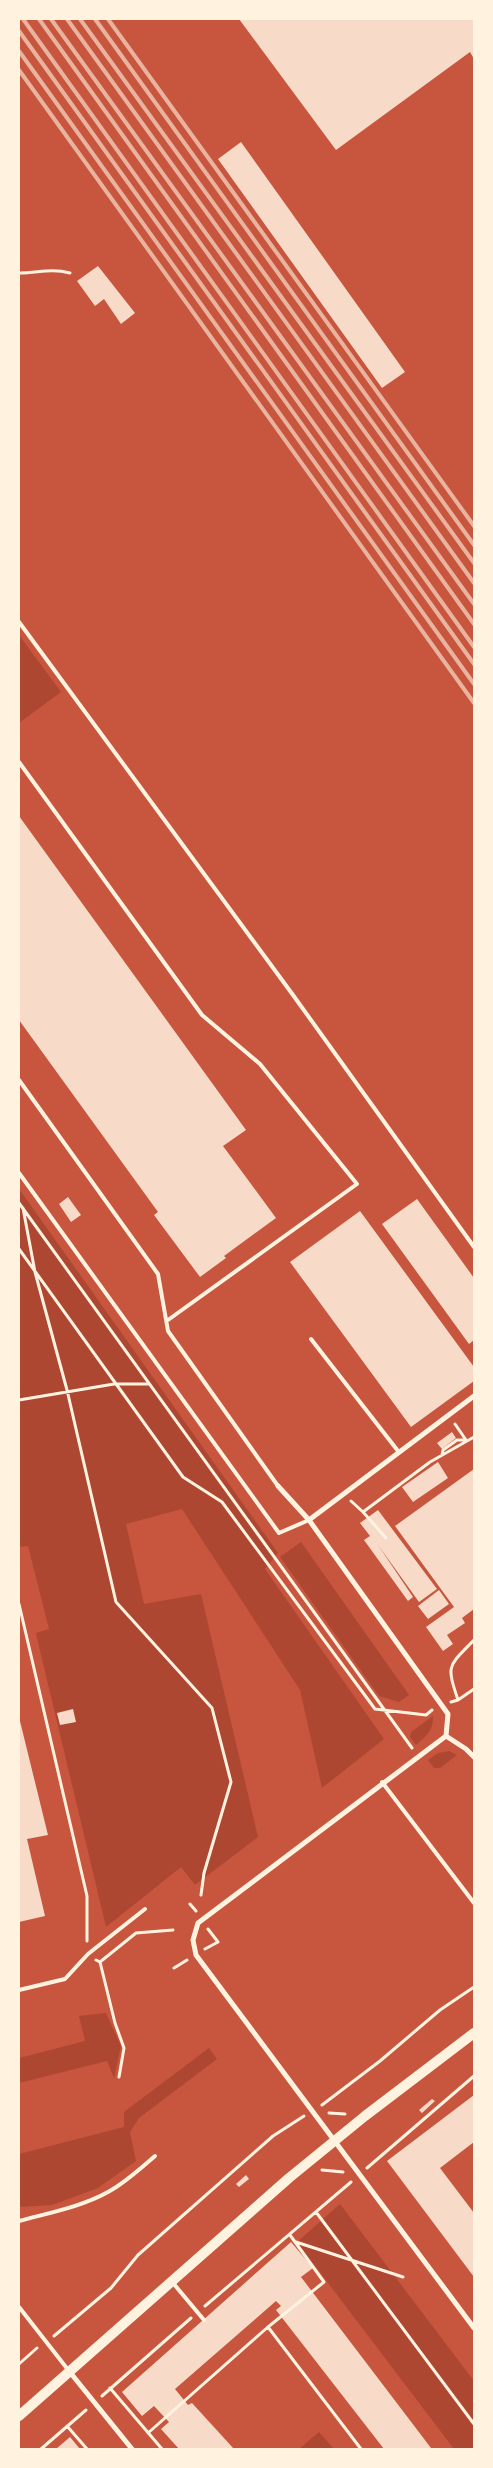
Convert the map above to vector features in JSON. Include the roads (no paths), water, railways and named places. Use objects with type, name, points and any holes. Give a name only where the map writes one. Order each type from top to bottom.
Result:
[{"type":"main road","points":[[19,2416],[171,2281],[334,2141],[474,2033]]},
{"type":"street","points":[[308,1520],[474,1396]]},
{"type":"street","points":[[278,1486],[308,1520],[448,1714],[446,1736],[382,1782],[198,1924],[193,1940],[196,1955],[311,2112],[360,2174],[474,2328]]},
{"type":"street","points":[[446,1736],[466,1749],[474,1758]]},
{"type":"street","points":[[69,2371],[132,2449]]},
{"type":"lane","points":[[19,622],[293,995],[474,1247]]},
{"type":"lane","points":[[19,762],[202,1015],[260,1064],[357,1184],[168,1320]]},
{"type":"lane","points":[[19,1080],[158,1274],[168,1320],[168,1331],[278,1486]]},
{"type":"lane","points":[[19,1173],[280,1533],[308,1520]]},
{"type":"lane","points":[[311,1339],[398,1451]]},
{"type":"lane","points":[[382,1782],[474,1903]]},
{"type":"lane","points":[[19,1990],[65,1979],[88,1954],[145,1909]]},
{"type":"lane","points":[[19,2221],[76,2206],[108,2192],[133,2175],[155,2156]]},
{"type":"lane","points":[[171,2281],[204,2320]]},
{"type":"lane","points":[[19,2307],[69,2371]]},
{"type":"railway","points":[[23,19],[474,647]]},
{"type":"railway","points":[[39,19],[474,624]]},
{"type":"railway","points":[[51,19],[474,604]]},
{"type":"railway","points":[[67,19],[474,583]]},
{"type":"railway","points":[[80,19],[474,563]]},
{"type":"railway","points":[[95,19],[474,545]]},
{"type":"railway","points":[[108,19],[474,526]]},
{"type":"railway","points":[[19,31],[474,664]]},
{"type":"railway","points":[[19,51],[474,684]]},
{"type":"railway","points":[[19,70],[474,703]]}]
